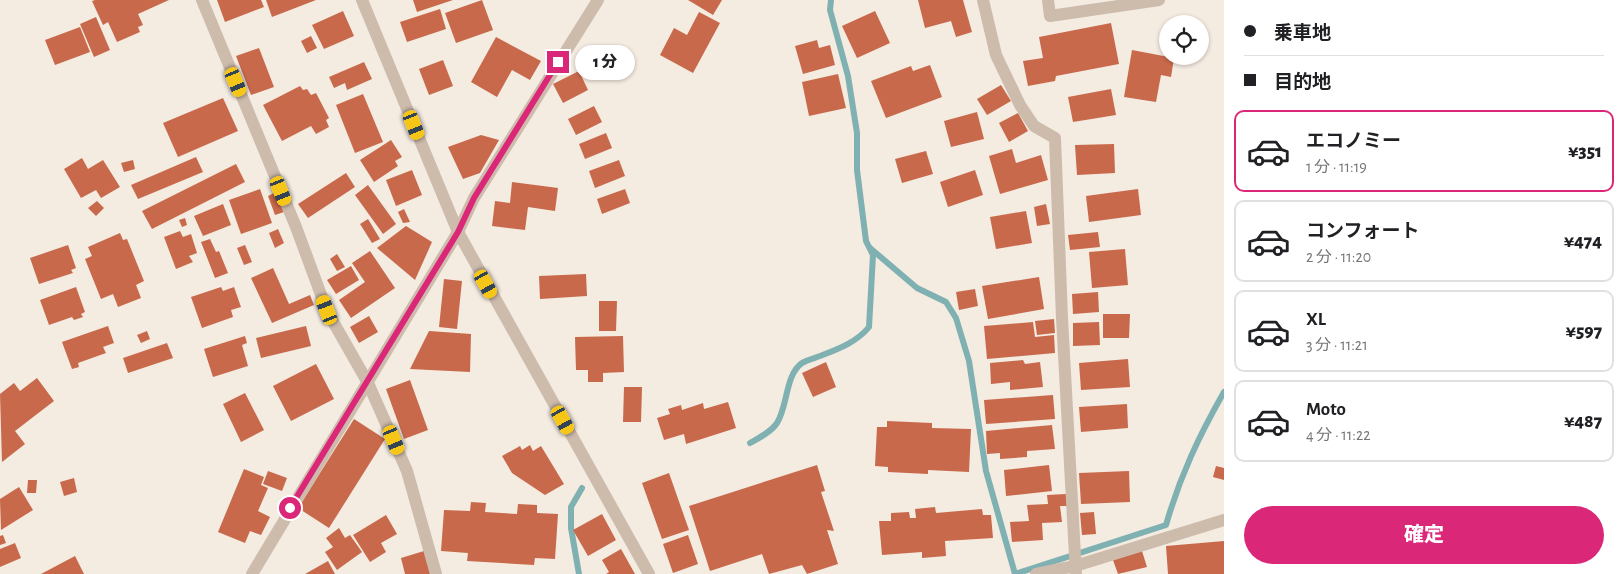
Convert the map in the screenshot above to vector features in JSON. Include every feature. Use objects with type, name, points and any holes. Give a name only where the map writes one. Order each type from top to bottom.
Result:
[{"type":"street","points":[[202,0],[296,227],[327,310],[368,383],[407,471],[436,574]]},
{"type":"street","points":[[362,0],[458,232],[649,574]]},
{"type":"street","points":[[252,574],[458,232],[479,190],[598,0]]},
{"type":"street","points":[[983,0],[996,55],[1020,105],[1034,126],[1055,138],[1076,570]]},
{"type":"street","points":[[1048,0],[1050,16],[1159,0]]},
{"type":"street","points":[[1036,574],[1076,570],[1224,520]]},
{"type":"building","points":[[169,0],[138,14],[143,25],[138,27],[140,32],[117,42],[108,22],[103,25],[92,1]]},
{"type":"building","points":[[217,0],[261,0],[264,7],[225,22]]},
{"type":"building","points":[[266,0],[316,0],[272,17]]},
{"type":"building","points":[[413,0],[453,0],[417,12]]},
{"type":"building","points":[[482,0],[493,30],[456,43],[445,13]]},
{"type":"building","points":[[688,0],[722,0],[713,15]]},
{"type":"building","points":[[918,0],[963,0],[972,32],[956,37],[951,21],[925,28]]},
{"type":"building","points":[[440,9],[446,29],[407,42],[400,22]]},
{"type":"building","points":[[343,11],[354,36],[324,49],[312,25]]},
{"type":"building","points":[[875,11],[890,43],[857,58],[842,26]]},
{"type":"building","points":[[699,12],[720,23],[693,73],[660,55],[674,28],[687,35]]},
{"type":"building","points":[[96,17],[110,50],[94,57],[80,24]]},
{"type":"building","points":[[1111,23],[1119,64],[1056,76],[1055,81],[1028,86],[1023,61],[1043,58],[1039,37]]},
{"type":"building","points":[[80,27],[90,52],[55,65],[45,40]]},
{"type":"building","points":[[311,36],[317,48],[307,53],[301,41]]},
{"type":"building","points":[[496,37],[541,61],[530,80],[512,70],[497,97],[471,82]]},
{"type":"building","points":[[817,40],[819,48],[830,45],[835,65],[803,74],[795,46]]},
{"type":"building","points":[[259,48],[274,87],[251,95],[236,56]]},
{"type":"building","points":[[1132,50],[1159,55],[1159,65],[1173,65],[1171,77],[1161,75],[1156,102],[1124,97]]},
{"type":"building","points":[[443,60],[453,86],[429,95],[419,69]]},
{"type":"building","points":[[364,62],[372,79],[347,90],[345,83],[334,88],[329,77]]},
{"type":"building","points":[[930,65],[942,97],[886,118],[871,81],[911,66],[913,71]]},
{"type":"building","points":[[579,71],[588,90],[563,103],[553,84]]},
{"type":"building","points":[[838,74],[846,108],[809,116],[802,82]]},
{"type":"building","points":[[1001,85],[1011,101],[987,115],[977,99]]},
{"type":"building","points":[[300,86],[303,90],[307,89],[311,95],[316,93],[329,118],[326,120],[329,127],[316,134],[311,126],[282,141],[263,105]]},
{"type":"building","points":[[1111,89],[1116,115],[1073,122],[1068,97]]},
{"type":"building","points":[[363,94],[383,142],[355,153],[336,105]]},
{"type":"building","points":[[223,98],[238,131],[178,157],[163,123]]},
{"type":"building","points":[[594,106],[602,122],[576,135],[568,119]]},
{"type":"building","points":[[977,112],[984,139],[951,147],[944,121]]},
{"type":"building","points":[[1018,113],[1028,131],[1009,142],[999,123]]},
{"type":"building","points":[[606,133],[612,148],[585,159],[579,144]]},
{"type":"building","points":[[481,135],[499,140],[480,173],[463,179],[448,147]]},
{"type":"building","points":[[391,140],[402,157],[395,161],[398,166],[374,182],[360,160]]},
{"type":"building","points":[[1114,144],[1115,173],[1077,175],[1075,145]]},
{"type":"building","points":[[1012,149],[1016,163],[1041,155],[1048,180],[1000,194],[989,156]]},
{"type":"building","points":[[926,151],[933,174],[902,183],[895,159]]},
{"type":"building","points":[[196,157],[203,172],[138,199],[131,185]]},
{"type":"building","points":[[82,158],[88,169],[103,160],[120,187],[101,198],[96,190],[81,198],[64,169]]},
{"type":"building","points":[[133,160],[135,169],[124,172],[121,163]]},
{"type":"building","points":[[619,160],[625,176],[595,188],[589,171]]},
{"type":"building","points":[[236,164],[245,182],[152,229],[142,211]]},
{"type":"building","points":[[412,170],[422,195],[396,206],[386,180]]},
{"type":"building","points":[[975,170],[983,195],[948,207],[940,182]]},
{"type":"building","points":[[346,173],[355,187],[308,218],[298,204]]},
{"type":"building","points":[[512,182],[558,188],[555,211],[528,207],[525,230],[492,226],[495,201],[510,203]]},
{"type":"building","points":[[368,185],[396,224],[383,234],[355,195]]},
{"type":"building","points":[[260,189],[272,223],[241,234],[229,200]]},
{"type":"building","points":[[625,189],[630,203],[602,214],[597,199]]},
{"type":"building","points":[[1138,189],[1141,215],[1089,222],[1086,196]]},
{"type":"building","points":[[276,192],[284,212],[275,215],[268,196]]},
{"type":"building","points":[[97,201],[104,208],[96,216],[88,208]]},
{"type":"building","points":[[223,204],[231,225],[203,236],[194,216]]},
{"type":"building","points":[[1046,204],[1050,224],[1037,226],[1034,207]]},
{"type":"building","points":[[404,209],[410,222],[403,223],[398,212]]},
{"type":"building","points":[[1026,211],[1032,243],[996,249],[990,217]]},
{"type":"building","points":[[185,218],[187,225],[182,227],[179,220]]},
{"type":"building","points":[[368,219],[380,239],[372,243],[360,224]]},
{"type":"building","points":[[406,226],[432,242],[415,280],[377,248]]},
{"type":"building","points":[[278,229],[284,243],[275,248],[269,233]]},
{"type":"building","points":[[180,231],[183,237],[191,234],[197,253],[189,256],[193,262],[176,269],[164,237]]},
{"type":"building","points":[[1098,232],[1100,247],[1070,250],[1068,235]]},
{"type":"building","points":[[120,233],[123,240],[127,239],[144,281],[136,285],[141,298],[118,307],[113,294],[101,299],[85,259],[92,256],[88,247]]},
{"type":"building","points":[[210,239],[216,252],[219,251],[228,273],[215,278],[201,242]]},
{"type":"building","points":[[68,245],[76,268],[71,270],[73,273],[39,284],[30,258]]},
{"type":"building","points":[[245,245],[252,262],[244,265],[237,248]]},
{"type":"building","points":[[1125,249],[1128,285],[1092,288],[1089,252]]},
{"type":"building","points":[[370,251],[395,288],[351,318],[339,300],[365,282],[352,263]]},
{"type":"building","points":[[337,254],[345,267],[337,271],[330,259]]},
{"type":"building","points":[[351,266],[359,280],[336,294],[327,280]]},
{"type":"building","points":[[273,268],[289,304],[310,295],[314,305],[272,323],[251,278]]},
{"type":"building","points":[[586,274],[587,296],[540,299],[539,276]]},
{"type":"building","points":[[1039,277],[1044,309],[988,319],[982,286]]},
{"type":"building","points":[[444,279],[462,281],[457,329],[439,327]]},
{"type":"building","points":[[76,287],[85,312],[81,314],[83,317],[74,320],[72,317],[49,325],[40,300]]},
{"type":"building","points":[[221,287],[223,291],[234,287],[241,307],[231,310],[233,317],[202,328],[191,297]]},
{"type":"building","points":[[975,289],[978,306],[959,310],[956,292]]},
{"type":"building","points":[[1098,292],[1099,312],[1073,314],[1072,294]]},
{"type":"building","points":[[599,301],[617,301],[616,331],[599,331]]},
{"type":"building","points":[[1103,314],[1130,314],[1129,338],[1103,338]]},
{"type":"building","points":[[369,316],[378,332],[359,343],[350,327]]},
{"type":"building","points":[[1054,319],[1055,333],[1037,335],[1035,321]]},
{"type":"building","points":[[1033,322],[1035,337],[1054,335],[1055,353],[987,359],[984,326]]},
{"type":"building","points":[[1099,322],[1100,345],[1073,346],[1073,323]]},
{"type":"building","points":[[108,326],[114,343],[103,347],[106,353],[78,363],[79,367],[72,369],[62,342]]},
{"type":"building","points":[[306,326],[311,346],[261,358],[256,338]]},
{"type":"building","points":[[147,331],[150,339],[141,343],[137,335]]},
{"type":"building","points":[[429,331],[471,334],[470,372],[410,369]]},
{"type":"building","points":[[245,336],[247,343],[242,345],[248,366],[213,377],[204,349]]},
{"type":"building","points":[[623,336],[624,372],[603,373],[603,382],[588,382],[588,370],[576,370],[575,337]]},
{"type":"building","points":[[167,343],[173,358],[128,373],[123,358]]},
{"type":"building","points":[[1128,359],[1130,387],[1081,390],[1079,363]]},
{"type":"building","points":[[1023,360],[1025,364],[1040,362],[1043,387],[1010,390],[1010,382],[991,384],[990,363]]},
{"type":"building","points":[[826,362],[836,387],[813,397],[802,373]]},
{"type":"building","points":[[316,364],[334,399],[291,421],[273,386]]},
{"type":"building","points":[[37,378],[54,401],[15,431],[25,444],[2,462],[0,394],[14,383],[20,391]]},
{"type":"building","points":[[410,380],[428,430],[404,439],[386,389]]},
{"type":"building","points":[[624,387],[642,387],[641,422],[623,422]]},
{"type":"building","points":[[245,393],[264,430],[241,442],[223,404]]},
{"type":"building","points":[[1053,395],[1055,419],[986,424],[984,400]]},
{"type":"building","points":[[728,402],[736,428],[686,444],[684,434],[664,440],[657,418],[670,414],[668,409],[681,405],[682,410],[703,403],[704,409]]},
{"type":"building","points":[[1127,404],[1128,428],[1081,432],[1079,407]]},
{"type":"building","points":[[354,419],[385,439],[329,528],[298,508]]},
{"type":"building","points":[[887,421],[932,423],[932,428],[971,429],[969,472],[928,470],[928,474],[888,472],[888,467],[875,466],[877,427],[887,427]]},
{"type":"building","points":[[1052,425],[1055,449],[1027,451],[1027,457],[1000,459],[1000,453],[987,454],[986,431]]},
{"type":"building","points":[[530,445],[533,451],[541,446],[564,484],[545,495],[512,473],[502,456],[520,446],[522,450]]},
{"type":"building","points":[[817,465],[825,491],[821,492],[834,531],[827,530],[838,564],[807,574],[802,565],[769,574],[762,554],[710,571],[689,506]]},
{"type":"building","points":[[1049,465],[1052,491],[1006,496],[1004,470]]},
{"type":"building","points":[[1216,466],[1224,468],[1224,480],[1213,477]]},
{"type":"building","points":[[244,469],[264,477],[261,485],[268,488],[258,511],[270,517],[261,535],[250,531],[245,543],[218,532]]},
{"type":"building","points":[[268,471],[287,478],[282,491],[263,484]]},
{"type":"building","points":[[1129,471],[1130,502],[1081,504],[1079,473]]},
{"type":"building","points":[[669,473],[689,530],[662,539],[642,483]]},
{"type":"building","points":[[74,478],[77,492],[64,496],[60,482]]},
{"type":"building","points":[[28,480],[37,480],[36,493],[27,493]]},
{"type":"building","points":[[19,487],[33,510],[1,530],[0,499]]},
{"type":"building","points":[[1066,494],[1067,506],[1060,506],[1062,522],[1042,523],[1043,540],[1012,542],[1010,522],[1029,521],[1027,505],[1048,504],[1047,495]]},
{"type":"building","points":[[471,502],[486,503],[485,512],[517,514],[518,504],[537,505],[537,513],[558,514],[555,559],[535,558],[534,565],[467,561],[468,553],[441,551],[444,510],[470,511]]},
{"type":"building","points":[[935,507],[936,513],[982,509],[983,515],[991,515],[993,538],[945,541],[946,556],[922,558],[922,552],[882,555],[879,521],[891,521],[891,513],[909,512],[910,518],[916,518],[915,509]]},
{"type":"building","points":[[1094,512],[1096,534],[1082,535],[1080,513]]},
{"type":"building","points":[[602,514],[616,540],[588,556],[573,530]]},
{"type":"building","points":[[386,515],[397,534],[381,543],[386,552],[370,562],[353,535]]},
{"type":"building","points":[[339,528],[345,538],[350,535],[362,552],[337,570],[325,552],[333,547],[326,538]]},
{"type":"building","points":[[3,535],[6,543],[0,545],[0,536]]},
{"type":"building","points":[[688,535],[698,564],[673,573],[663,544]]},
{"type":"building","points":[[1224,541],[1224,574],[1168,574],[1166,546]]},
{"type":"building","points":[[15,543],[21,558],[0,567],[0,549]]},
{"type":"building","points":[[621,549],[635,574],[606,574],[609,572],[602,560]]},
{"type":"building","points":[[424,551],[431,574],[405,574],[401,558]]},
{"type":"building","points":[[1142,551],[1147,567],[1118,574],[1113,560]]},
{"type":"building","points":[[75,556],[84,574],[41,574]]},
{"type":"building","points":[[328,561],[335,574],[305,574]]},
{"type":"waterway","points":[[750,443],[768,432],[777,423],[796,368],[804,362],[847,344],[859,337],[869,327],[873,255],[866,241],[857,170],[857,133],[848,76],[830,10],[831,0]]},
{"type":"waterway","points":[[870,248],[917,288],[946,302],[956,318],[969,361],[986,471],[1015,574]]},
{"type":"waterway","points":[[1015,574],[1166,525],[1177,490],[1191,457],[1206,424],[1224,392]]},
{"type":"waterway","points":[[579,574],[571,528],[571,507],[582,488]]},
{"type":"route","points":[[290,508],[368,383],[458,232],[474,198],[558,62]]}]
